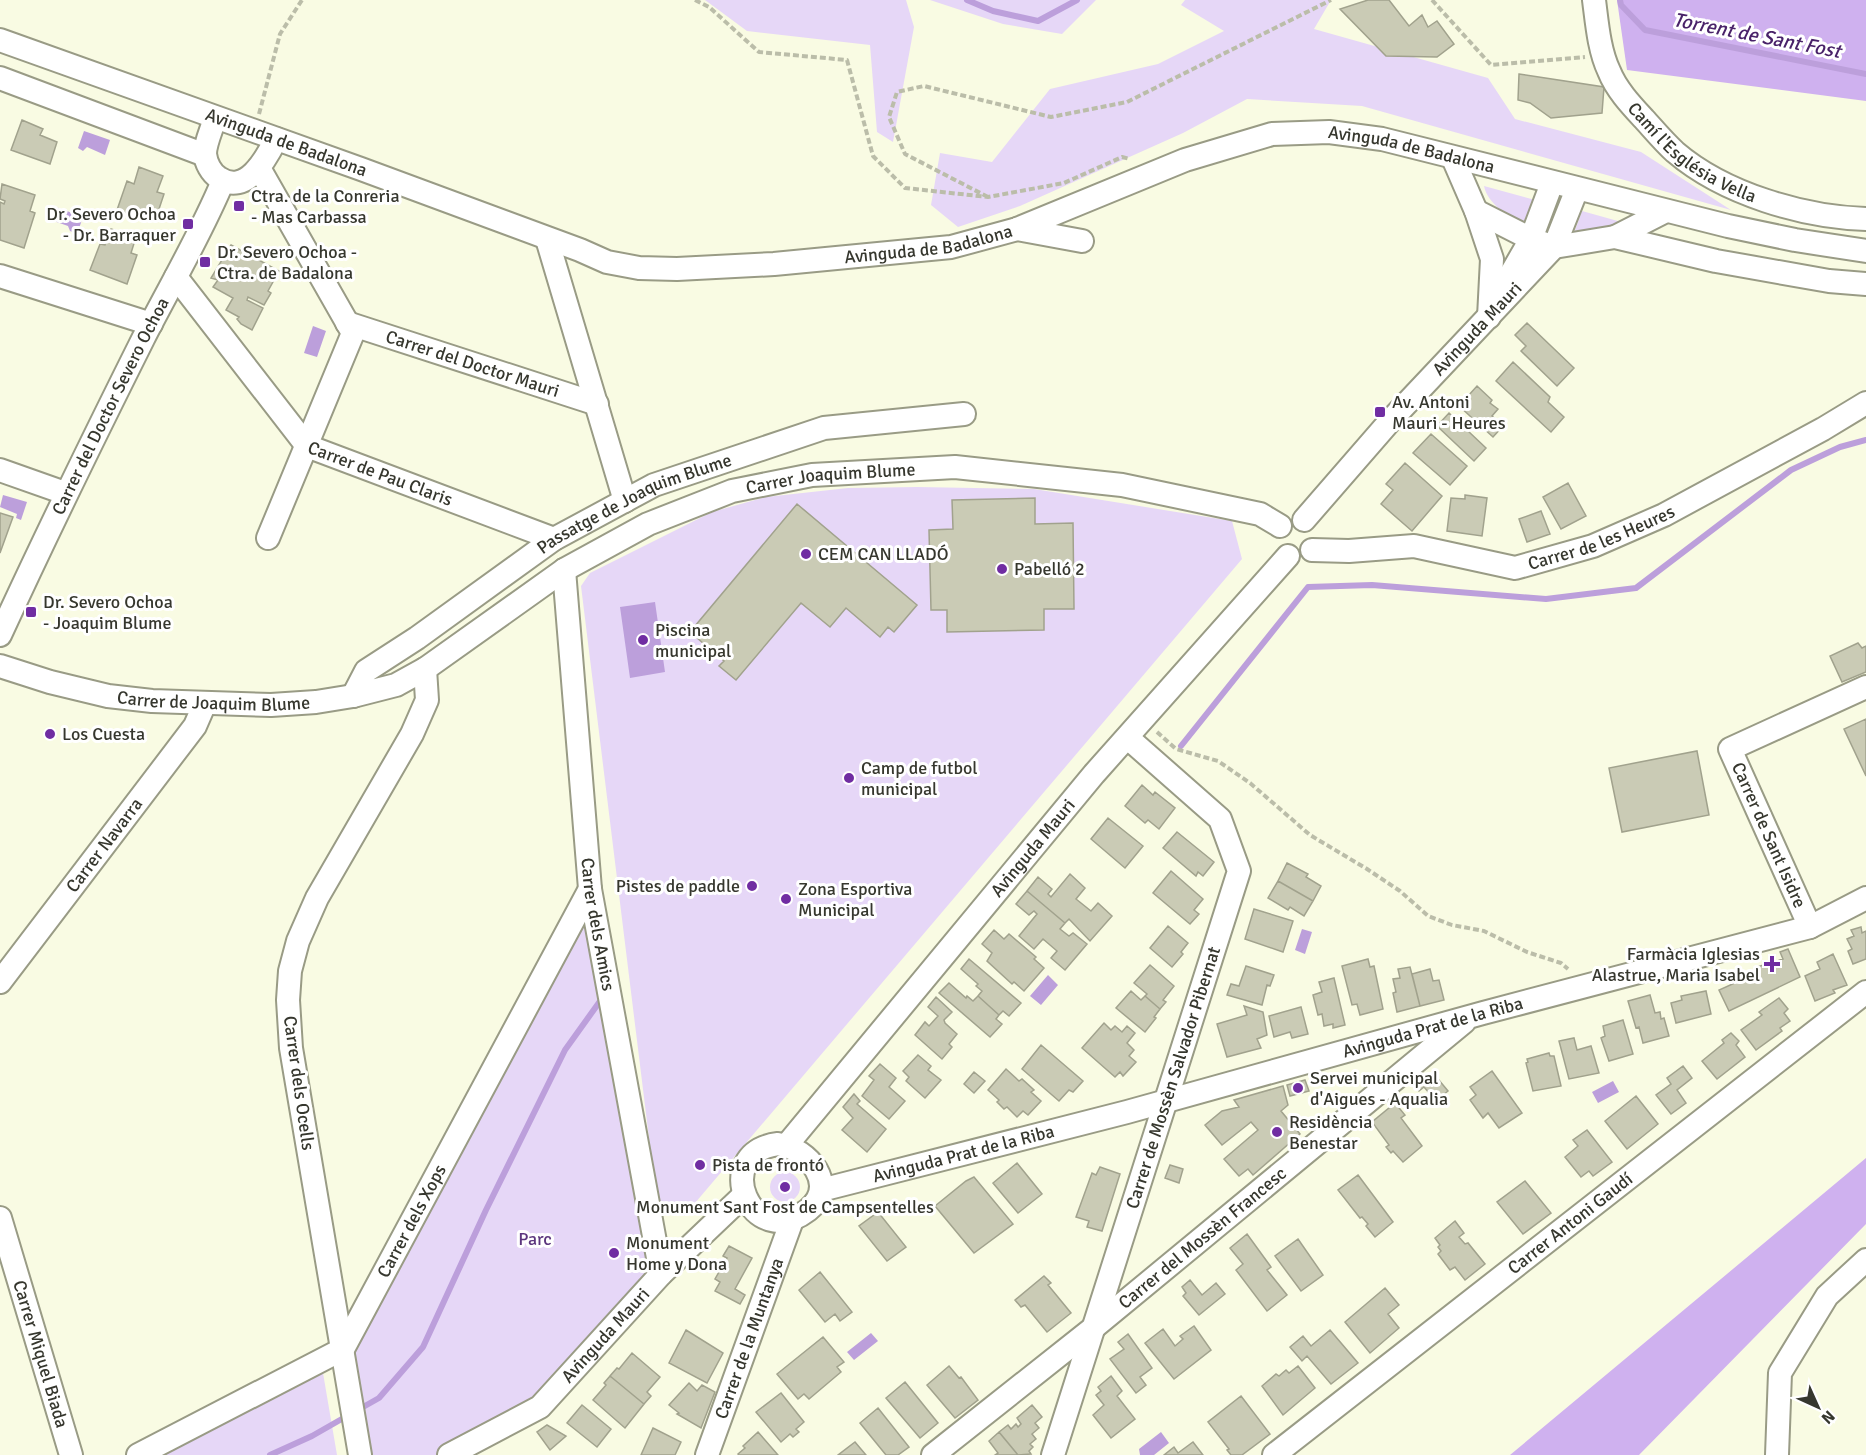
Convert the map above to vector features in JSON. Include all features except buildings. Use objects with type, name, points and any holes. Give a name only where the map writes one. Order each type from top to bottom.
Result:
[{"type":"street","name":"Camí l'Església Vella","points":[[1594,0],[1603,56],[1616,85],[1661,138],[1691,164],[1729,185],[1771,202],[1808,212],[1866,219]]},
{"type":"street","name":"Avinguda de Badalona","points":[[0,40],[361,169],[607,262],[639,268],[677,269],[774,264],[951,247],[1017,229],[1185,160],[1272,134],[1329,132],[1382,139],[1666,211],[1795,240],[1866,251]]},
{"type":"street","points":[[0,78],[205,155]]},
{"type":"street","points":[[215,118],[205,155],[210,168],[223,181],[239,183],[259,168],[276,139]]},
{"type":"street","points":[[1453,158],[1476,211],[1492,259],[1489,317]]},
{"type":"street","points":[[259,168],[353,333],[268,538]]},
{"type":"street","name":"Carrer del Doctor Severo Ochoa","points":[[0,635],[65,493],[201,231],[223,181]]},
{"type":"street","points":[[1489,317],[1507,279],[1532,239],[1552,183]]},
{"type":"street","points":[[1554,247],[1577,189]]},
{"type":"street","points":[[1476,211],[1532,239],[1554,247],[1614,237],[1666,211]]},
{"type":"street","points":[[1017,229],[1082,241]]},
{"type":"street","points":[[1614,237],[1716,261],[1829,281],[1866,284]]},
{"type":"street","points":[[547,239],[625,501]]},
{"type":"street","name":"Avinguda Mauri","points":[[1304,520],[1390,421],[1554,247]]},
{"type":"street","points":[[0,276],[151,324]]},
{"type":"street","name":"Carrer de Pau Claris","points":[[176,277],[307,446],[554,539]]},
{"type":"street","name":"Carrer del Doctor Mauri","points":[[347,323],[597,404]]},
{"type":"street","name":"Carrer de les Heures","points":[[1312,550],[1349,551],[1414,546],[1515,568],[1593,546],[1664,515],[1823,429],[1866,403]]},
{"type":"street","name":"Passatge de Joaquim Blume","points":[[353,696],[366,671],[417,638],[554,539],[654,485],[824,428],[964,414]]},
{"type":"street","name":"Carrer Joaquim Blume","points":[[425,669],[564,570],[648,524],[732,491],[812,475],[955,467],[1122,485],[1260,514],[1280,526]]},
{"type":"street","points":[[0,470],[65,493]]},
{"type":"street","points":[[1291,519],[1304,520],[1316,533],[1315,545],[1312,550],[1301,557],[1288,556],[1283,553],[1277,543],[1277,531],[1280,526],[1291,519]]},
{"type":"street","name":"Avinguda Mauri","points":[[786,1146],[1094,774],[1288,556]]},
{"type":"street","name":"Carrer dels Amics","points":[[564,570],[590,889],[661,1274]]},
{"type":"street","name":"Carrer de Joaquim Blume","points":[[0,666],[50,682],[108,696],[152,701],[271,705],[316,702],[353,696],[396,685],[425,669]]},
{"type":"street","name":"Carrer dels Ocells","points":[[360,1455],[291,1048],[288,1000],[290,971],[298,941],[317,898],[412,734],[427,700],[425,669]]},
{"type":"street","name":"Carrer de Sant Isidre","points":[[1810,927],[1730,749],[1866,687]]},
{"type":"street","name":"Carrer Navarra","points":[[0,982],[195,726],[205,703]]},
{"type":"street","name":"Carrer de Mossèn Salvador Pibernat","points":[[1053,1455],[1239,871],[1220,819],[1128,738]]},
{"type":"street","name":"Carrer dels Xops","points":[[343,1349],[590,889]]},
{"type":"street","name":"Avinguda Prat de la Riba","points":[[821,1190],[1165,1102],[1470,1017],[1810,927],[1866,898]]},
{"type":"street","name":"Carrer Antoni Gaudí","points":[[1274,1455],[1866,992]]},
{"type":"street","name":"Carrer del Mossèn Francesc","points":[[933,1455],[1092,1329],[1470,1017]]},
{"type":"street","points":[[769,1145],[786,1146],[805,1155],[814,1165],[821,1190],[819,1198],[812,1207],[792,1220],[771,1220],[754,1212],[748,1203],[744,1195],[742,1174],[751,1157],[759,1150],[769,1145]]},
{"type":"street","name":"Avinguda Mauri","points":[[449,1455],[540,1407],[661,1274],[744,1195]]},
{"type":"street","name":"Carrer Miquel Biada","points":[[0,1218],[71,1455]]},
{"type":"street","name":"Carrer de la Muntanya","points":[[707,1455],[792,1220]]},
{"type":"street","points":[[1777,1455],[1780,1373],[1827,1296],[1866,1260]]},
{"type":"street","points":[[138,1455],[343,1349]]},
{"type":"path","points":[[255,132],[279,34],[302,0]]},
{"type":"path","points":[[694,0],[709,8],[759,52],[847,60],[873,156],[905,188],[988,197],[1064,183],[1122,157],[1132,160]]},
{"type":"path","points":[[988,197],[905,154],[889,117],[897,92],[924,87],[1051,117],[1127,102],[1331,0]]},
{"type":"path","points":[[1432,0],[1491,66],[1603,56]]},
{"type":"path","points":[[1143,720],[1176,749],[1218,761],[1250,783],[1310,835],[1400,891],[1428,916],[1452,925],[1484,931],[1527,952],[1561,963],[1586,986]]},
{"type":"green space","points":[[705,0],[906,0],[914,27],[893,142],[877,132],[870,45],[747,31]]},
{"type":"green space","points":[[930,0],[1096,0],[1062,34],[1003,24]]},
{"type":"green space","points":[[1185,0],[1331,0],[1314,29],[1488,78],[1515,119],[1641,152],[1731,210],[1362,106],[1247,99],[1183,133],[1020,206],[958,227],[931,205],[940,153],[992,162],[1050,89],[1158,64],[1224,31],[1181,5]]},
{"type":"green space","points":[[1484,186],[1539,201],[1533,228],[1511,217],[1497,206]]},
{"type":"green space","points":[[1582,211],[1625,223],[1575,234]]},
{"type":"green space","name":"Zona Esportiva Municipal","points":[[848,488],[1034,489],[1232,521],[1242,559],[684,1216],[658,1211],[581,586],[590,573],[712,512],[766,497]]},
{"type":"green space","name":"Parc","points":[[590,889],[661,1274],[540,1407],[449,1455],[360,1455],[343,1349]]},
{"type":"green space","points":[[785,1172],[796,1176],[800,1187],[796,1198],[785,1202],[774,1198],[770,1187],[774,1176]]},
{"type":"green space","points":[[323,1373],[337,1455],[161,1455]]},
{"type":"shaded area","points":[[1617,0],[1866,0],[1866,101],[1627,70]]},
{"type":"shaded area","points":[[84,131],[110,140],[105,155],[87,147],[83,151],[78,148]]},
{"type":"shaded area","points":[[56,207],[83,217],[77,234],[70,231],[68,226],[51,220]]},
{"type":"shaded area","points":[[313,326],[326,331],[317,357],[304,353]]},
{"type":"shaded area","points":[[3,495],[27,502],[21,520],[16,518],[17,514],[0,507]]},
{"type":"shaded area","name":"Piscina municipal","points":[[655,602],[665,672],[630,678],[620,607]]},
{"type":"shaded area","points":[[1302,929],[1312,932],[1305,954],[1295,950]]},
{"type":"shaded area","points":[[1048,975],[1058,985],[1041,1005],[1030,996]]},
{"type":"shaded area","points":[[1613,1081],[1619,1092],[1598,1103],[1592,1092]]},
{"type":"shaded area","points":[[1866,1158],[1866,1224],[1639,1455],[1510,1455]]},
{"type":"shaded area","points":[[871,1333],[878,1341],[854,1360],[847,1352]]},
{"type":"shaded area","points":[[1161,1432],[1169,1443],[1154,1455],[1140,1455],[1139,1449]]},
{"type":"waterway","name":"Torrent de Sant Fost","points":[[967,0],[993,11],[1038,21],[1077,0]]},
{"type":"waterway","name":"Torrent de Sant Fost","points":[[1620,0],[1621,5],[1645,30],[1866,74]]},
{"type":"waterway","points":[[1181,746],[1308,587],[1372,585],[1546,599],[1636,588],[1791,470],[1840,447],[1866,440]]},
{"type":"waterway","points":[[356,1411],[379,1398],[423,1347],[486,1210],[565,1050],[603,997]]},
{"type":"waterway","points":[[270,1455],[312,1436],[347,1416]]},
{"type":"place","name":"Ctra. de la Conreria - Mas Carbassa","points":[[239,206]]},
{"type":"place","name":"Dr. Severo Ochoa - Dr. Barraquer","points":[[188,224]]},
{"type":"place","name":"Dr. Severo Ochoa - Ctra. de Badalona","points":[[205,262]]},
{"type":"place","name":"Av. Antoni Mauri - Heures","points":[[1380,412]]},
{"type":"place","name":"CEM CAN LLADÓ","points":[[806,554]]},
{"type":"place","name":"Pabelló 2","points":[[1002,569]]},
{"type":"place","name":"Dr. Severo Ochoa - Joaquim Blume","points":[[31,612]]},
{"type":"place","name":"Piscina municipal","points":[[643,640]]},
{"type":"place","name":"Los Cuesta","points":[[50,734]]},
{"type":"place","name":"Camp de futbol municipal","points":[[849,778]]},
{"type":"place","name":"Pistes de paddle","points":[[752,886]]},
{"type":"place","name":"Zona Esportiva Municipal","points":[[786,899]]},
{"type":"place","name":"Farmàcia Iglesias Alastrue, Maria Isabel","points":[[1772,964]]},
{"type":"place","name":"Servei municipal d'Aigues - Aqualia","points":[[1298,1088]]},
{"type":"place","name":"Residència Benestar","points":[[1277,1132]]},
{"type":"place","name":"Pista de frontó","points":[[700,1165]]},
{"type":"place","name":"Monument Sant Fost de Campsentelles","points":[[785,1187]]},
{"type":"place","name":"Monument Home y Dona","points":[[614,1253]]}]
